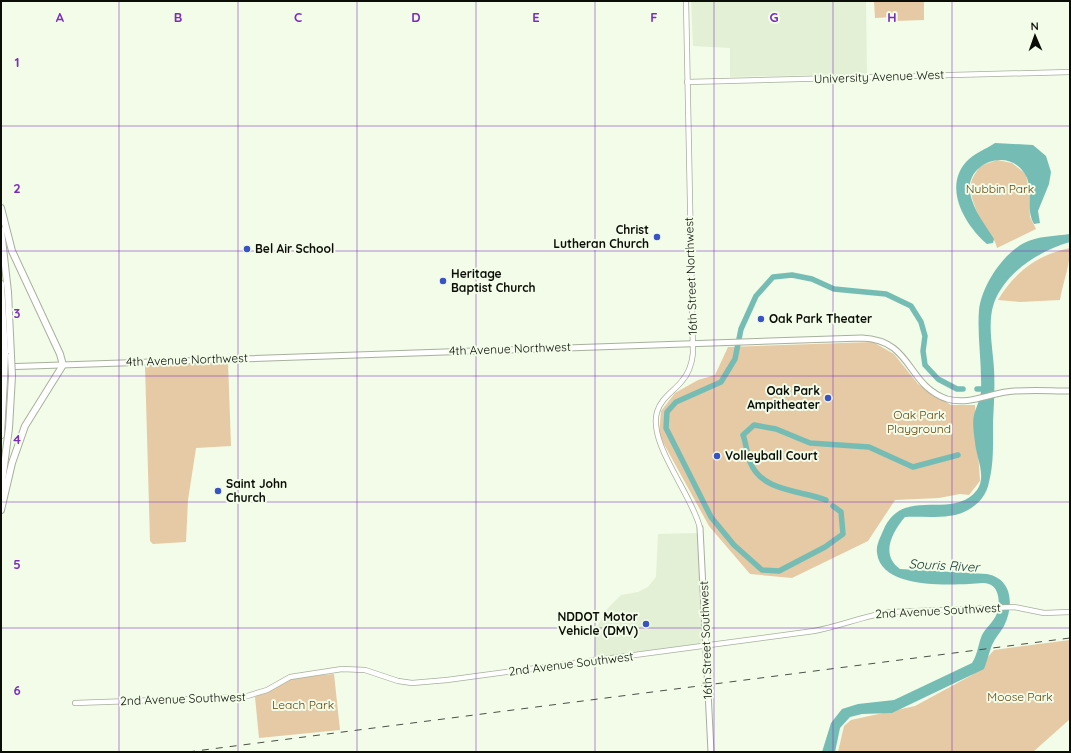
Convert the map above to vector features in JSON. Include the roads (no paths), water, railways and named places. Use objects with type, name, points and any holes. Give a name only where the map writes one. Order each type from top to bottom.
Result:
[{"type":"highway","points":[[1,208],[12,251],[60,354],[63,365],[25,426],[12,463],[1,510]]},
{"type":"highway","points":[[1,230],[8,292],[12,376],[9,428],[1,489]]},
{"type":"highway","points":[[1,284],[5,352],[1,435]]},
{"type":"main road","name":"4th Avenue Northwest","points":[[1,367],[732,341],[862,338],[878,340],[895,348],[929,389],[948,399],[965,401],[1011,392],[1070,391]]},
{"type":"main road","name":"16th Street Southwest","points":[[700,528],[707,646],[711,752]]},
{"type":"street","name":"16th Street Northwest","points":[[686,1],[690,246],[694,343],[692,361],[686,375],[659,406],[655,420],[656,429],[662,447],[696,512],[700,528]]},
{"type":"street","name":"University Avenue West","points":[[687,82],[1070,72]]},
{"type":"street","name":"2nd Avenue Southwest","points":[[75,703],[244,697],[267,690],[290,677],[342,670],[365,670],[401,681],[426,682],[836,628],[876,613],[1014,607],[1044,613],[1070,612]]},
{"type":"water","points":[[995,143],[1033,145],[1046,156],[1051,172],[1049,184],[1038,211],[1040,223],[1034,224],[1030,210],[1028,182],[1022,170],[1006,160],[996,160],[987,163],[973,174],[970,183],[972,200],[977,212],[994,239],[993,243],[987,244],[971,227],[965,217],[960,206],[956,183],[959,172],[966,162],[976,154]]},
{"type":"water","points":[[1070,234],[1070,242],[1036,257],[1015,272],[999,292],[994,303],[991,319],[994,369],[993,452],[991,475],[984,495],[976,505],[968,510],[954,515],[937,517],[905,517],[896,529],[890,543],[889,550],[891,557],[900,569],[987,574],[1002,581],[1009,594],[1009,610],[1004,626],[992,645],[984,669],[892,713],[862,714],[850,717],[840,728],[835,752],[822,752],[831,723],[842,709],[858,704],[894,700],[972,663],[976,656],[982,635],[996,616],[999,601],[993,586],[984,583],[930,584],[901,578],[890,573],[881,564],[877,553],[877,547],[883,531],[891,517],[902,509],[914,506],[954,503],[967,499],[977,490],[980,485],[981,473],[973,421],[981,393],[979,310],[984,291],[1001,262],[1016,248],[1035,239]]},
{"type":"waterway","points":[[833,506],[841,512],[843,534],[825,547],[779,571],[762,570],[734,545],[711,517],[666,428],[667,412],[676,402],[721,382],[735,359],[741,329],[756,296],[773,277],[792,275],[812,279],[834,289],[886,294],[911,306],[921,322],[925,336],[923,351],[925,365],[938,379],[957,389],[963,389]]},
{"type":"waterway","points":[[977,389],[985,389]]},
{"type":"waterway","points":[[826,500],[772,485],[763,479],[756,472],[750,462],[743,435],[754,425],[776,429],[810,443],[869,447],[913,467],[958,455]]},
{"type":"railway","points":[[188,752],[1070,638]]},
{"type":"place","name":"Christ Lutheran Church","points":[[657,237]]},
{"type":"place","name":"Bel Air School","points":[[247,249]]},
{"type":"place","name":"Heritage Baptist Church","points":[[443,281]]},
{"type":"place","name":"Oak Park Theater","points":[[761,319]]},
{"type":"place","name":"Oak Park Ampitheater","points":[[828,398]]},
{"type":"place","name":"Volleyball Court","points":[[717,456]]},
{"type":"place","name":"Saint John Church","points":[[218,491]]},
{"type":"place","name":"NDDOT Motor Vehicle (DMV)","points":[[646,624]]},
{"type":"park label","name":"Nubbin Park","points":[[1000,189]]},
{"type":"park label","name":"Oak Park Playground","points":[[919,422]]},
{"type":"park label","name":"Moose Park","points":[[1020,697]]},
{"type":"park label","name":"Leach Park","points":[[303,705]]},
{"type":"water label","name":"Souris River","points":[[944,565]]}]
